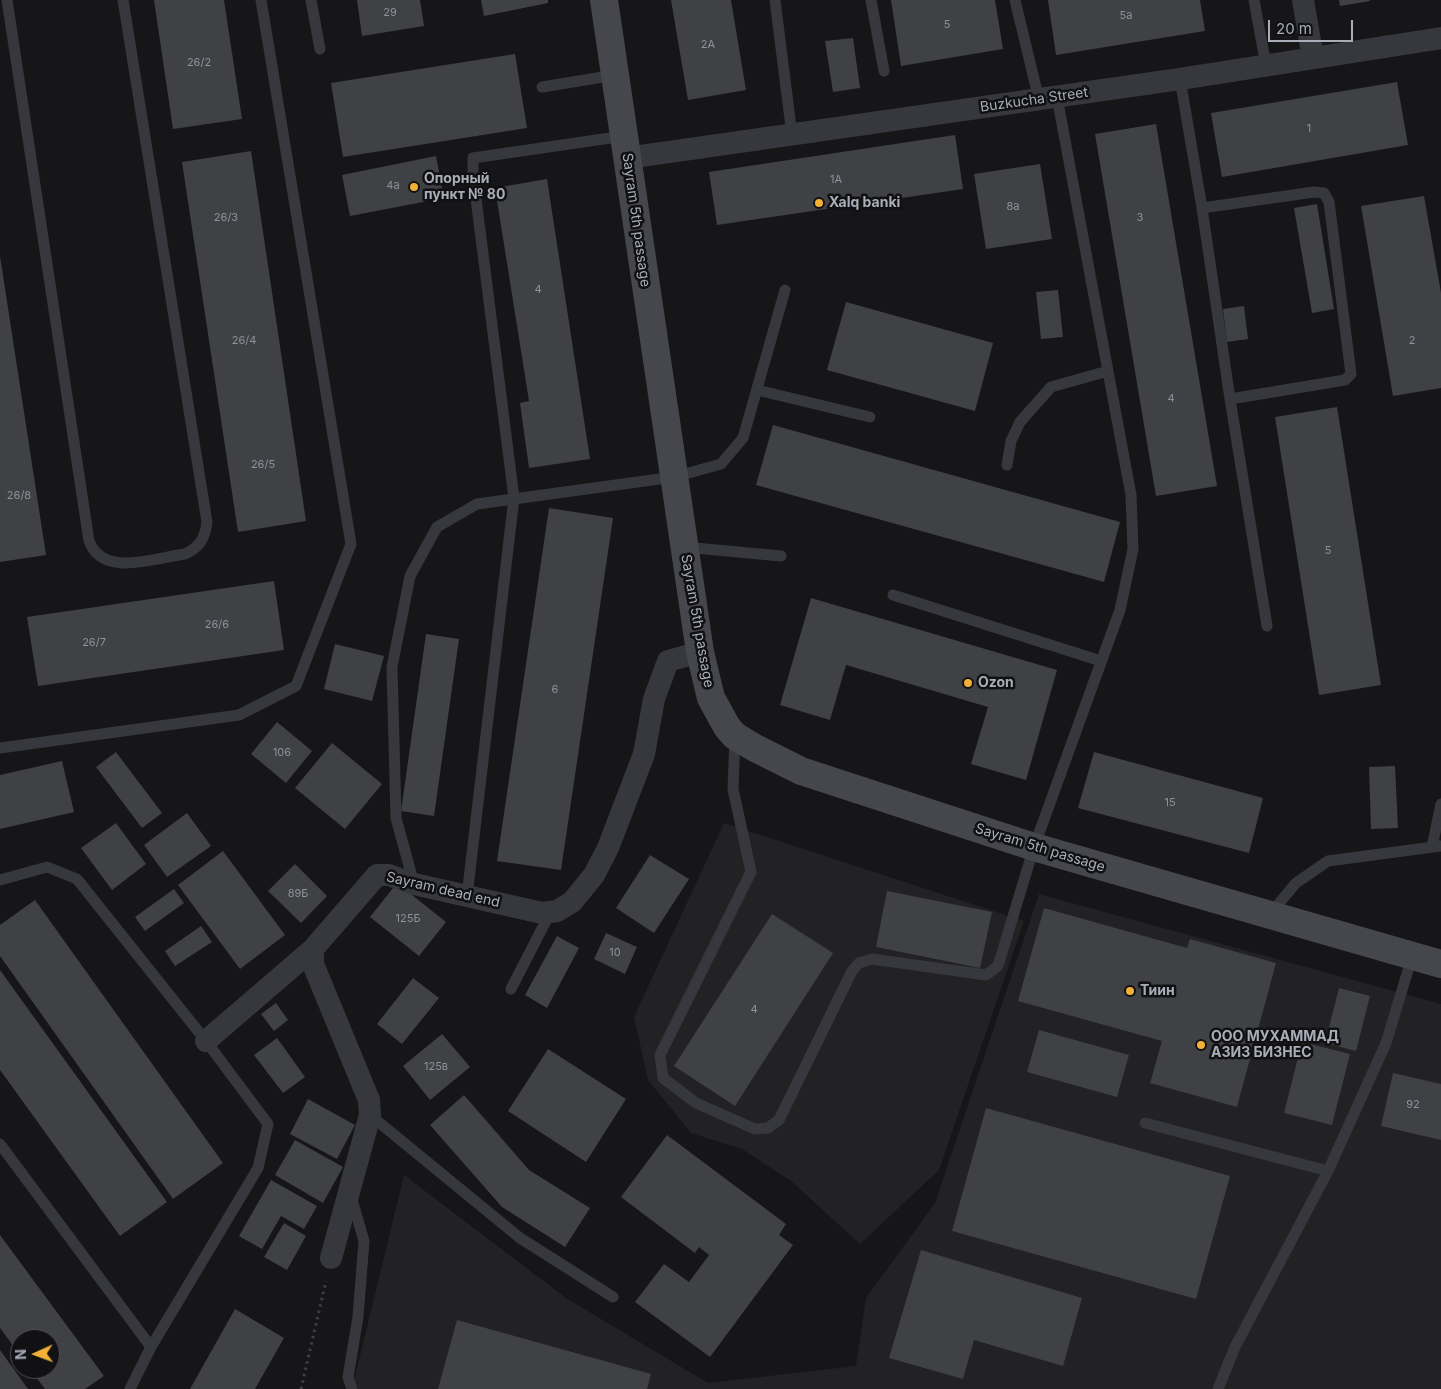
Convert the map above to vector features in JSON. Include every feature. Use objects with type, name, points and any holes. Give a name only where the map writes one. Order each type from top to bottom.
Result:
[{"type":"street","name":"Sayram 5th passage","points":[[604,0],[700,652],[711,698],[721,718],[734,736],[779,761],[821,779],[1034,847],[1441,964]]},
{"type":"street","points":[[1303,0],[1313,58]]},
{"type":"street","name":"Buzkucha Street","points":[[625,147],[792,135],[1180,80],[1441,38]]},
{"type":"street","points":[[550,913],[565,907],[578,896],[594,875],[608,848],[644,754],[654,699],[668,661],[700,652]]},
{"type":"street","name":"Sayram dead end","points":[[313,949],[377,875],[388,875],[414,884],[542,913],[550,913]]},
{"type":"street","points":[[206,1041],[313,949]]},
{"type":"street","points":[[313,949],[313,964],[369,1100],[370,1115],[331,1258]]},
{"type":"lane","points":[[7,0],[89,541],[99,557],[115,564],[185,554],[194,550],[206,533],[207,522],[123,0]]},
{"type":"lane","points":[[0,748],[239,715],[296,686],[351,544],[261,0]]},
{"type":"lane","points":[[311,0],[320,49]]},
{"type":"lane","points":[[775,0],[792,135]]},
{"type":"lane","points":[[871,0],[884,71]]},
{"type":"lane","points":[[734,736],[733,789],[751,872],[660,1055],[663,1078],[696,1103],[755,1128],[768,1128],[779,1120],[852,971],[859,963],[872,959],[986,975],[998,966],[1034,847],[1120,610],[1133,549],[1131,495],[1108,371],[1048,99],[1016,0]]},
{"type":"lane","points":[[1254,0],[1266,66]]},
{"type":"lane","points":[[542,87],[615,75]]},
{"type":"lane","points":[[1180,80],[1202,208],[1230,399],[1267,626]]},
{"type":"lane","points":[[467,896],[514,498],[472,175],[473,158],[625,147]]},
{"type":"lane","points":[[1202,208],[1314,192],[1324,193],[1329,202],[1352,374],[1345,380],[1230,399]]},
{"type":"lane","points":[[414,884],[396,818],[392,667],[410,576],[437,527],[477,504],[674,477],[721,464],[743,438],[785,290]]},
{"type":"lane","points":[[1007,465],[1011,441],[1020,422],[1051,387],[1108,371]]},
{"type":"lane","points":[[757,390],[870,417]]},
{"type":"lane","points":[[684,547],[781,556]]},
{"type":"lane","points":[[893,595],[1101,661]]},
{"type":"lane","points":[[1269,915],[1296,883],[1328,861],[1436,847],[1441,804]]},
{"type":"lane","points":[[0,880],[47,867],[77,879],[206,1041],[268,1124],[258,1168],[151,1347],[130,1389]]},
{"type":"lane","points":[[511,990],[550,913]]},
{"type":"lane","points":[[1218,1389],[1235,1348],[1328,1171],[1386,1043],[1412,957]]},
{"type":"lane","points":[[370,1115],[520,1238],[613,1297]]},
{"type":"lane","points":[[1145,1123],[1328,1171]]},
{"type":"lane","points":[[0,1144],[151,1347]]},
{"type":"lane","points":[[350,1189],[364,1241],[358,1316],[348,1377],[352,1389]]},
{"type":"path","points":[[301,1389],[331,1258]]},
{"type":"shaded area","points":[[724,823],[1024,921],[939,1170],[860,1244],[791,1181],[742,1149],[691,1133],[648,1080],[634,1017]]},
{"type":"shaded area","points":[[1039,894],[1441,1004],[1441,1389],[352,1389],[404,1175],[566,1298],[708,1383],[856,1366],[866,1298],[935,1203]]},
{"type":"building","points":[[154,0],[224,0],[242,119],[173,129]]},
{"type":"building","points":[[357,0],[420,0],[424,26],[362,36]]},
{"type":"building","points":[[481,0],[548,0],[548,3],[484,16]]},
{"type":"building","points":[[671,0],[731,0],[746,90],[688,100]]},
{"type":"building","points":[[891,0],[995,0],[1003,49],[901,66]]},
{"type":"building","points":[[1048,0],[1200,0],[1205,31],[1056,55]]},
{"type":"building","points":[[1339,0],[1370,0],[1370,1],[1340,6]]},
{"type":"building","points":[[853,38],[860,88],[833,92],[825,41]]},
{"type":"building","points":[[515,54],[527,128],[343,157],[331,83]]},
{"type":"building","points":[[1397,82],[1408,145],[1222,177],[1211,113]]},
{"type":"building","points":[[1156,124],[1217,486],[1156,496],[1095,134]]},
{"type":"building","points":[[955,135],[963,189],[717,225],[709,172]]},
{"type":"building","points":[[251,151],[306,521],[238,532],[182,162]]},
{"type":"building","points":[[436,156],[444,198],[350,216],[342,175]]},
{"type":"building","points":[[1040,164],[1052,239],[986,249],[974,174]]},
{"type":"building","points":[[547,179],[590,459],[529,468],[520,403],[529,401],[495,188]]},
{"type":"building","points":[[1424,196],[1441,293],[1441,388],[1393,396],[1361,206]]},
{"type":"building","points":[[1317,204],[1334,309],[1312,313],[1294,208]]},
{"type":"building","points":[[0,256],[46,555],[0,562]]},
{"type":"building","points":[[1058,290],[1063,337],[1041,339],[1036,292]]},
{"type":"building","points":[[846,302],[993,343],[975,411],[827,370]]},
{"type":"building","points":[[1244,306],[1248,339],[1227,342],[1223,309]]},
{"type":"building","points":[[1337,407],[1381,685],[1319,695],[1275,417]]},
{"type":"building","points":[[773,425],[1120,522],[1104,582],[756,485]]},
{"type":"building","points":[[549,508],[613,518],[561,870],[497,861]]},
{"type":"building","points":[[274,581],[284,650],[38,686],[27,617]]},
{"type":"building","points":[[811,598],[1057,670],[1026,780],[971,764],[988,707],[846,665],[830,720],[780,705]]},
{"type":"building","points":[[426,634],[459,639],[434,816],[401,811]]},
{"type":"building","points":[[335,644],[384,656],[372,701],[324,689]]},
{"type":"building","points":[[277,722],[312,751],[286,783],[251,754]]},
{"type":"building","points":[[332,743],[382,784],[345,829],[295,788]]},
{"type":"building","points":[[116,752],[162,813],[142,828],[96,767]]},
{"type":"building","points":[[1094,752],[1263,798],[1249,853],[1078,808]]},
{"type":"building","points":[[62,761],[74,812],[0,829],[0,775]]},
{"type":"building","points":[[1395,766],[1398,828],[1371,829],[1369,767]]},
{"type":"building","points":[[187,813],[211,846],[167,877],[144,845]]},
{"type":"building","points":[[116,823],[146,864],[112,890],[81,848]]},
{"type":"building","points":[[223,851],[285,935],[240,969],[178,885]]},
{"type":"building","points":[[650,855],[689,879],[654,933],[616,908]]},
{"type":"building","points":[[295,864],[327,896],[301,923],[268,891]]},
{"type":"building","points":[[397,883],[446,922],[419,956],[370,917]]},
{"type":"building","points":[[174,889],[184,903],[145,931],[135,917]]},
{"type":"building","points":[[887,891],[992,912],[980,968],[876,947]]},
{"type":"building","points":[[35,900],[223,1163],[173,1199],[0,956],[0,925]]},
{"type":"building","points":[[1044,908],[1187,948],[1190,939],[1276,963],[1237,1107],[1150,1083],[1162,1041],[1018,1001]]},
{"type":"building","points":[[772,914],[833,953],[735,1106],[674,1066]]},
{"type":"building","points":[[201,926],[212,942],[175,966],[165,951]]},
{"type":"building","points":[[606,933],[637,947],[625,974],[594,959]]},
{"type":"building","points":[[557,936],[579,948],[547,1008],[525,995]]},
{"type":"building","points":[[0,970],[167,1202],[120,1236],[0,1070]]},
{"type":"building","points":[[413,978],[439,998],[402,1044],[377,1024]]},
{"type":"building","points":[[1339,988],[1370,996],[1356,1051],[1325,1043]]},
{"type":"building","points":[[276,1003],[288,1020],[274,1031],[261,1014]]},
{"type":"building","points":[[1039,1030],[1129,1055],[1117,1097],[1027,1072]]},
{"type":"building","points":[[442,1034],[470,1067],[430,1100],[403,1066]]},
{"type":"building","points":[[277,1038],[305,1077],[283,1093],[254,1055]]},
{"type":"building","points":[[1302,1042],[1350,1054],[1332,1125],[1284,1113]]},
{"type":"building","points":[[548,1049],[626,1099],[586,1162],[508,1111]]},
{"type":"building","points":[[1393,1073],[1441,1084],[1441,1140],[1381,1126]]},
{"type":"building","points":[[464,1095],[529,1170],[590,1208],[565,1247],[502,1207],[430,1125]]},
{"type":"building","points":[[308,1099],[355,1125],[337,1159],[290,1134]]},
{"type":"building","points":[[986,1108],[1230,1176],[1196,1299],[952,1231]]},
{"type":"building","points":[[667,1135],[786,1224],[779,1235],[793,1245],[710,1357],[635,1302],[664,1264],[689,1282],[709,1255],[699,1247],[695,1253],[621,1197]]},
{"type":"building","points":[[295,1140],[343,1167],[323,1203],[275,1175]]},
{"type":"building","points":[[271,1180],[317,1206],[304,1229],[281,1216],[262,1249],[239,1236]]},
{"type":"building","points":[[284,1223],[306,1236],[287,1270],[264,1257]]},
{"type":"building","points":[[0,1235],[104,1376],[85,1389],[45,1389],[38,1379],[60,1379],[60,1329],[10,1329],[10,1342],[0,1328]]},
{"type":"building","points":[[921,1250],[1082,1298],[1063,1366],[974,1340],[963,1379],[889,1358]]},
{"type":"building","points":[[235,1309],[284,1338],[255,1389],[190,1389]]},
{"type":"building","points":[[457,1320],[651,1374],[647,1389],[438,1389]]},
{"type":"building","points":[[0,1350],[10,1364],[10,1379],[21,1379],[28,1389],[0,1389]]},
{"type":"place","name":"Опорный пункт № 80","points":[[414,187]]},
{"type":"place","name":"Xalq banki","points":[[819,203]]},
{"type":"place","name":"Ozon","points":[[968,683]]},
{"type":"place","name":"Тиин","points":[[1130,991]]},
{"type":"place","name":"ООО МУХАММАД АЗИЗ БИЗНЕС","points":[[1201,1045]]}]
